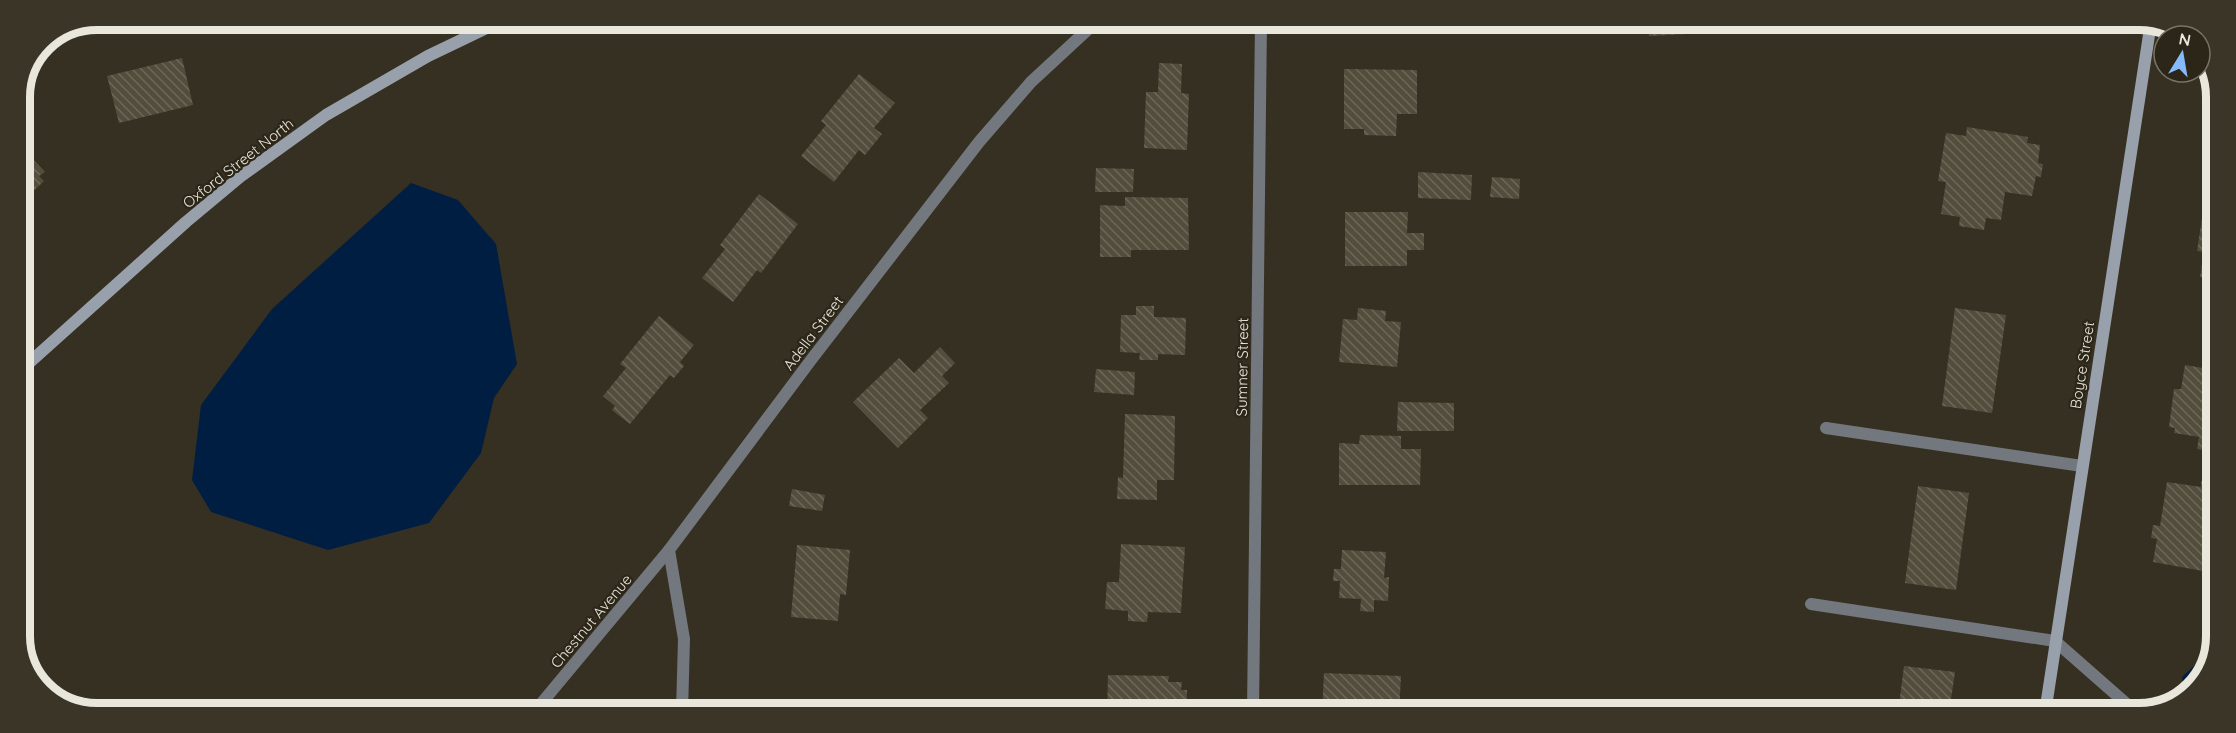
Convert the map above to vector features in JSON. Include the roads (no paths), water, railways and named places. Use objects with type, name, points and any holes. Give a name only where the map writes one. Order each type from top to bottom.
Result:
[{"type":"street","name":"Oxford Street North","points":[[30,362],[154,248],[268,156],[326,115],[428,56],[482,30]]},
{"type":"street","name":"Adella Street","points":[[669,550],[811,360],[979,142],[1031,82],[1087,30]]},
{"type":"street","name":"Sumner Street","points":[[1253,703],[1261,30]]},
{"type":"street","name":"Boyce Street","points":[[2046,703],[2150,31]]},
{"type":"street","points":[[1826,428],[2082,466]]},
{"type":"street","name":"Chestnut Avenue","points":[[542,703],[669,550]]},
{"type":"street","points":[[669,550],[684,639],[682,703]]},
{"type":"street","points":[[1811,604],[2055,641],[2125,703]]},
{"type":"water","points":[[411,183],[458,200],[496,244],[517,364],[494,398],[481,453],[429,523],[328,550],[211,512],[192,480],[201,405],[272,309]]},
{"type":"waterway","points":[[2187,679],[2196,671]]}]
